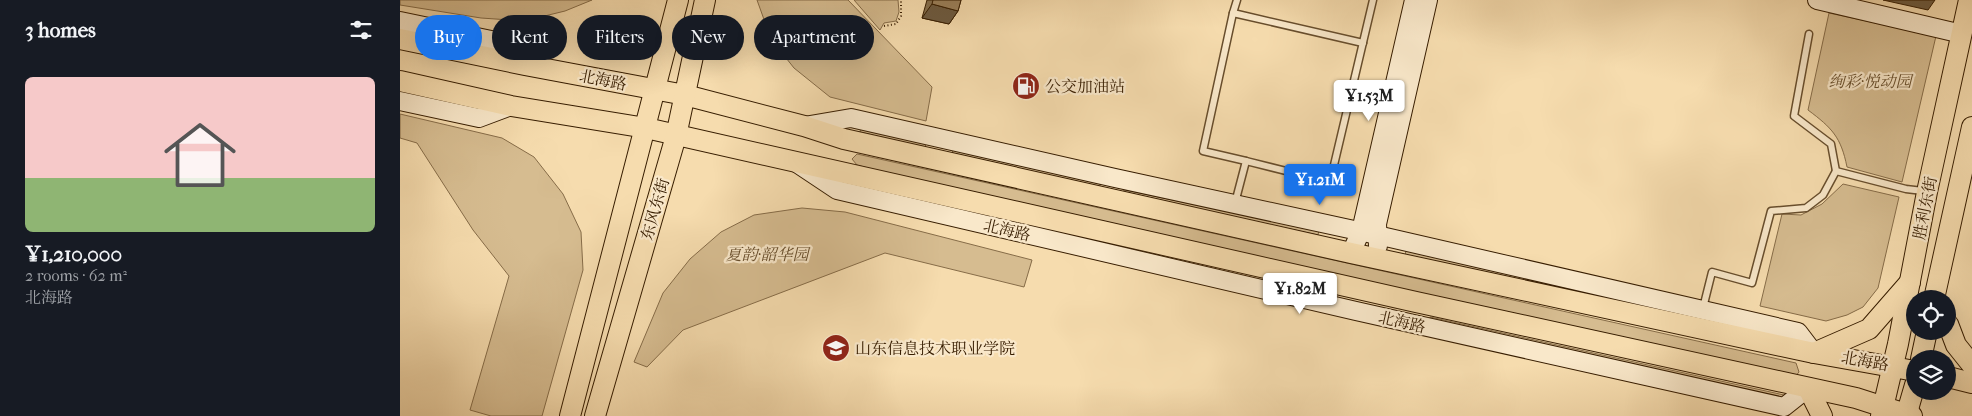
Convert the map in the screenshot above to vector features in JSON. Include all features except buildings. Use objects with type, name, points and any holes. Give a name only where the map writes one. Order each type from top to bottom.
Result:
[{"type":"main road","name":"东风东街","points":[[570,416],[678,0]]},
{"type":"main road","name":"东风东街","points":[[595,416],[676,136],[705,0]]},
{"type":"main road","name":"胜利东街","points":[[1882,411],[1911,281],[1927,192],[1970,0]]},
{"type":"main road","name":"北海路","points":[[400,39],[684,95],[804,126],[844,139],[1351,253],[1814,353],[1906,369]]},
{"type":"main road","name":"北海路","points":[[400,81],[511,106],[646,128],[794,161],[924,201],[1856,398],[1882,411],[1908,415]]},
{"type":"main road","name":"胜利东街","points":[[1936,290],[1972,127]]},
{"type":"main road","points":[[1941,267],[1943,290]]},
{"type":"main road","points":[[1814,353],[1869,329],[1911,281]]},
{"type":"main road","points":[[1954,340],[1972,365]]},
{"type":"main road","points":[[1956,380],[1972,383]]},
{"type":"main road","points":[[1808,388],[1822,416]]},
{"type":"main road","points":[[1908,415],[1912,400]]},
{"type":"street","points":[[1379,259],[1369,233],[1414,0]]},
{"type":"street","points":[[1351,253],[1377,224],[1428,0]]},
{"type":"street","points":[[1817,0],[1962,34]]},
{"type":"street","points":[[400,21],[496,41],[525,65]]},
{"type":"street","points":[[400,101],[479,118],[511,106]]},
{"type":"street","name":"北海路","points":[[804,126],[851,118],[1369,233],[1798,332],[1814,353]]},
{"type":"street","points":[[939,160],[942,138]]},
{"type":"street","points":[[1111,199],[1115,178]]},
{"type":"lane","points":[[1236,0],[1203,151],[1330,182],[1373,0]]},
{"type":"lane","points":[[1233,13],[1363,42]]},
{"type":"lane","points":[[1702,310],[1712,272],[1752,282],[1771,211],[1806,208],[1823,195],[1836,171],[1831,144],[1794,116],[1809,34]]},
{"type":"lane","points":[[1235,204],[1246,161]]},
{"type":"lane","points":[[1836,171],[1927,192]]},
{"type":"path","points":[[884,26],[896,24],[902,7],[901,0]]},
{"type":"green space","points":[[400,0],[592,0],[565,11],[549,15],[492,15],[492,19],[482,18],[482,15],[462,15],[400,5]]},
{"type":"green space","points":[[757,0],[848,0],[862,15],[762,15]]},
{"type":"green space","points":[[854,0],[898,0],[899,12],[896,21],[884,23],[880,30],[874,23],[874,15],[867,15]]},
{"type":"green space","name":"绚彩·悦动园","points":[[1829,13],[1936,36],[1902,182],[1847,167],[1842,148],[1834,134],[1808,110]]},
{"type":"green space","points":[[874,27],[932,87],[926,121],[830,97],[794,68],[788,60],[874,60]]},
{"type":"green space","points":[[400,114],[502,138],[534,157],[563,194],[581,232],[583,270],[542,416],[491,416],[470,410],[509,276],[473,230],[417,143],[400,138]]},
{"type":"green space","points":[[861,127],[926,143],[925,148],[860,132]]},
{"type":"green space","points":[[953,150],[1100,183],[1100,188],[952,153]]},
{"type":"green space","points":[[857,154],[1796,363],[1799,372],[1794,378],[886,173],[857,165],[852,159]]},
{"type":"green space","points":[[1843,184],[1899,197],[1878,288],[1863,307],[1847,315],[1826,321],[1760,306],[1782,214],[1801,215],[1822,204]]},
{"type":"green space","points":[[1124,190],[1319,230],[1318,235],[1123,193]]},
{"type":"green space","name":"夏韵·韶华园","points":[[802,208],[845,212],[1032,260],[1024,287],[885,253],[683,330],[647,367],[634,362],[663,293],[690,259],[721,232],[754,215]]},
{"type":"green space","points":[[1406,250],[1808,341],[1405,256]]},
{"type":"green space","points":[[1430,317],[1793,397],[1792,402],[1429,323]]},
{"type":"place","name":"公交加油站","points":[[1026,86]]},
{"type":"place","name":"山东信息技术职业学院","points":[[836,348]]}]
